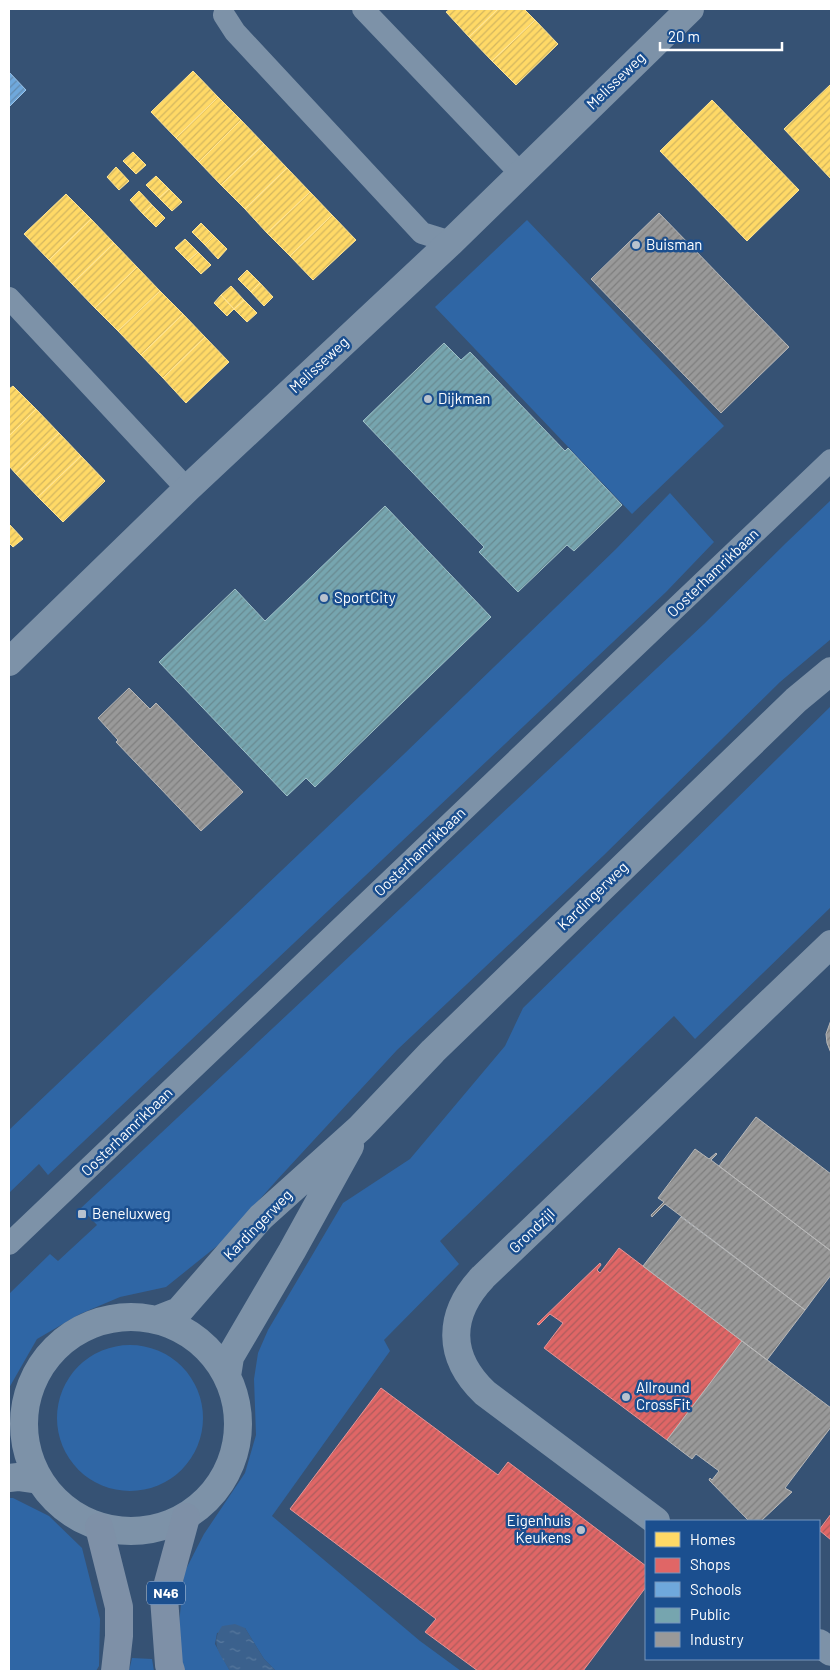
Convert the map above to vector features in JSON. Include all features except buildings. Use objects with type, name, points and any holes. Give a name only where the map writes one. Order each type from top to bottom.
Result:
[{"type":"highway","name":"N46","points":[[171,1671],[164,1598],[186,1517]]},
{"type":"highway","points":[[99,1527],[119,1606],[116,1671]]},
{"type":"street","name":"Melisseweg","points":[[9,662],[187,489],[451,242],[690,9]]},
{"type":"street","name":"Kardingerweg","points":[[156,1320],[179,1311],[261,1217],[360,1128],[427,1057],[509,977],[796,700],[831,671]]},
{"type":"street","name":"Grondzijl","points":[[655,1520],[485,1393],[473,1382],[464,1368],[458,1353],[457,1320],[463,1304],[484,1277],[831,944]]},
{"type":"street","name":"Kardingerweg","points":[[228,1376],[230,1357],[292,1251],[360,1128]]},
{"type":"street","points":[[135,1317],[156,1320],[174,1326],[190,1334],[205,1346],[218,1360],[228,1376],[239,1414],[239,1434],[235,1454],[227,1473],[216,1490],[203,1505],[186,1517],[166,1527],[143,1531],[121,1532],[99,1527],[75,1516],[55,1500],[39,1480],[25,1443],[24,1422],[17,1408],[43,1363],[57,1347],[74,1334],[92,1324],[113,1318],[135,1317]]},
{"type":"street","points":[[9,1478],[18,1476],[39,1480]]},
{"type":"street","points":[[820,1644],[831,1652]]},
{"type":"lane","points":[[363,9],[521,174]]},
{"type":"lane","points":[[224,15],[235,32],[422,233],[451,242]]},
{"type":"lane","points":[[9,298],[187,489]]},
{"type":"lane","name":"Oosterhamrikbaan","points":[[9,1244],[831,460]]},
{"type":"shaded area","points":[[527,220],[724,426],[632,514],[435,307]]},
{"type":"shaded area","points":[[670,493],[714,542],[666,592],[48,1175],[39,1164],[9,1193],[9,1130],[403,755],[616,549]]},
{"type":"shaded area","points":[[831,500],[831,639],[780,682],[604,855],[397,1050],[222,1242],[166,1287],[120,1297],[80,1314],[37,1339],[9,1388],[9,1294],[50,1254],[58,1261],[97,1225],[81,1208],[704,624]]},
{"type":"shaded area","points":[[831,706],[831,907],[695,1039],[674,1016],[440,1241],[459,1264],[384,1340],[390,1351],[272,1516],[420,1641],[461,1671],[276,1671],[264,1659],[245,1628],[217,1633],[215,1644],[230,1671],[185,1671],[177,1645],[184,1573],[204,1534],[245,1473],[256,1435],[254,1379],[258,1353],[268,1330],[343,1203],[410,1159],[505,1046],[523,1008]]},
{"type":"shaded area","points":[[130,1345],[158,1351],[181,1367],[197,1390],[203,1418],[197,1446],[181,1469],[158,1485],[130,1491],[102,1485],[79,1469],[63,1446],[57,1418],[63,1390],[79,1367],[102,1351]]},
{"type":"shaded area","points":[[9,1498],[13,1498],[49,1516],[82,1548],[100,1619],[99,1666],[96,1671],[9,1671]]},
{"type":"shaded area","points":[[132,1658],[152,1659],[154,1671],[129,1671]]},
{"type":"water","points":[[235,1624],[245,1628],[264,1659],[276,1671],[230,1671],[220,1654],[216,1638],[222,1626]]},
{"type":"place","name":"Buisman","points":[[636,245]]},
{"type":"place","name":"Dijkman","points":[[428,399]]},
{"type":"place","name":"SportCity","points":[[324,598]]},
{"type":"place","name":"Beneluxweg","points":[[82,1214]]},
{"type":"place","name":"Allround CrossFit","points":[[626,1397]]},
{"type":"place","name":"Eigenhuis Keukens","points":[[581,1530]]}]
